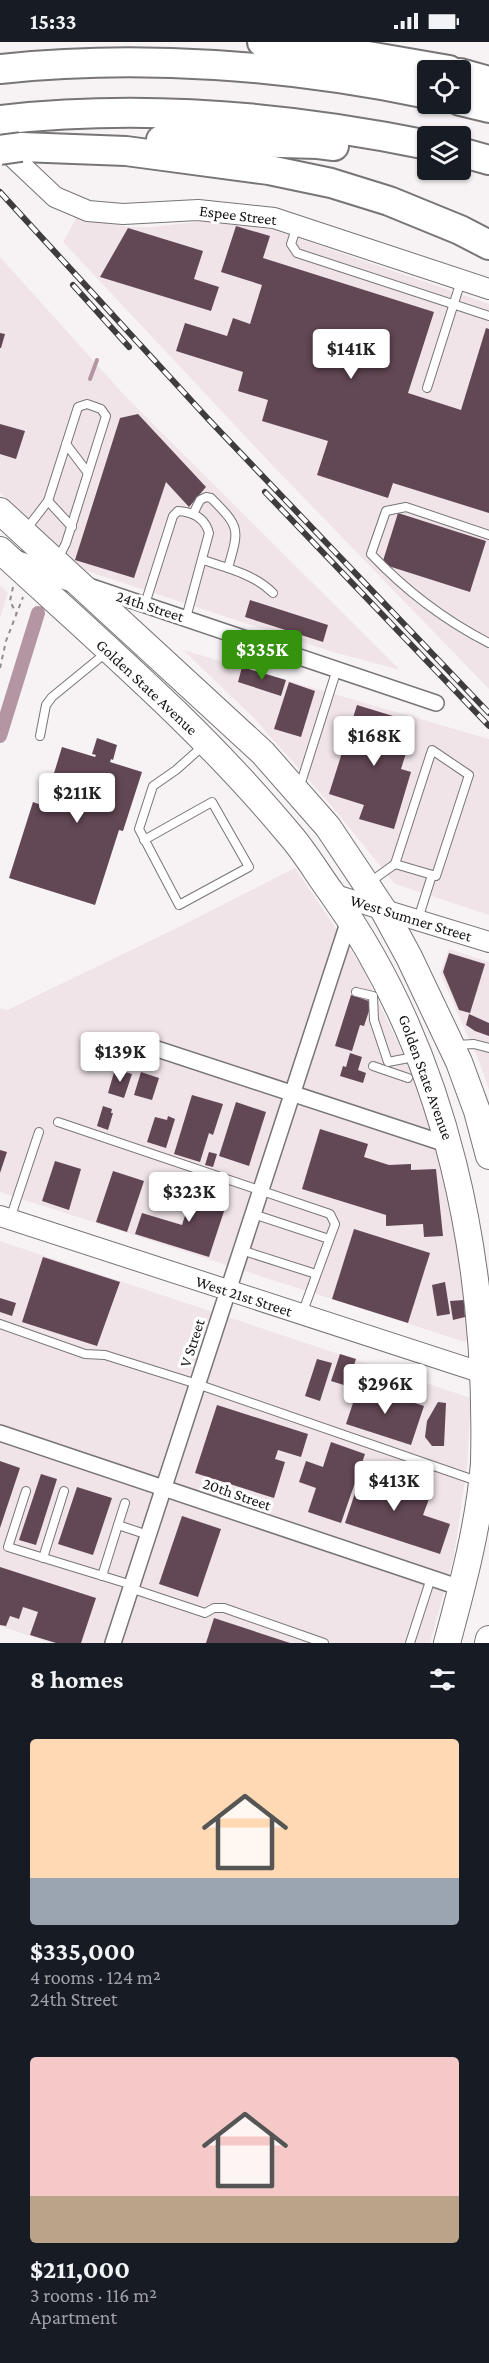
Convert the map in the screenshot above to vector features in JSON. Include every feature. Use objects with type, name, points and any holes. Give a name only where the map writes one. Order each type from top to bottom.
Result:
[{"type":"highway","points":[[262,42],[417,64]]},
{"type":"highway","points":[[13,67],[135,63],[232,67],[319,76],[417,92]]},
{"type":"highway","points":[[471,77],[489,81]]},
{"type":"highway","points":[[471,104],[489,108]]},
{"type":"highway","points":[[0,120],[57,114],[142,113],[342,128],[417,143]]},
{"type":"highway","points":[[7,147],[184,140],[318,144],[417,158]]},
{"type":"highway","points":[[83,145],[269,170],[332,183],[389,201],[460,230],[489,245]]},
{"type":"highway","points":[[471,155],[489,160]]},
{"type":"highway","points":[[471,168],[489,170]]},
{"type":"highway","name":"Golden State Avenue","points":[[0,511],[263,753],[327,827],[384,911],[451,1046],[488,1146]]},
{"type":"highway","name":"Golden State Avenue","points":[[4,556],[23,584],[109,651],[233,770],[293,837],[350,917],[411,1027],[452,1146],[472,1228],[480,1279],[488,1375],[486,1428],[476,1524],[447,1643]]},
{"type":"main road","name":"24th Street","points":[[4,556],[74,581]]},
{"type":"street","name":"Espee Street","points":[[7,147],[55,197],[88,211],[123,214],[207,210],[274,218],[489,289]]},
{"type":"street","name":"24th Street","points":[[74,581],[436,703]]},
{"type":"street","name":"West Sumner Street","points":[[332,894],[489,942]]},
{"type":"street","name":"V Street","points":[[113,1643],[350,917]]},
{"type":"street","points":[[139,1043],[452,1146]]},
{"type":"street","name":"West 21st Street","points":[[5,1218],[488,1375]]},
{"type":"street","name":"20th Street","points":[[0,1433],[462,1588]]},
{"type":"lane","points":[[297,225],[291,244],[297,253],[489,316]]},
{"type":"lane","points":[[427,388],[461,280]]},
{"type":"lane","points":[[23,533],[48,501],[78,407],[87,404],[101,409],[106,416],[72,527],[56,563]]},
{"type":"lane","points":[[66,444],[88,473]]},
{"type":"lane","points":[[193,514],[200,500],[206,497],[211,498],[234,525],[237,534],[228,568]]},
{"type":"lane","points":[[48,501],[72,527]]},
{"type":"lane","points":[[489,535],[406,507],[386,511],[371,554],[395,579],[443,617],[489,643]]},
{"type":"lane","points":[[145,604],[173,516],[178,511],[193,514],[207,524],[209,533],[186,618]]},
{"type":"lane","points":[[203,560],[260,582],[273,593]]},
{"type":"lane","points":[[40,736],[46,705],[52,697],[109,651]]},
{"type":"lane","points":[[298,793],[337,669]]},
{"type":"lane","points":[[144,840],[212,802],[249,867],[179,905],[144,840],[139,830],[153,786],[176,770],[206,743]]},
{"type":"lane","points":[[367,885],[395,864],[432,750],[469,776],[436,876],[395,864]]},
{"type":"lane","points":[[417,921],[432,875]]},
{"type":"lane","points":[[356,992],[372,996],[374,1020],[387,1066],[408,1078]]},
{"type":"lane","points":[[451,1046],[474,1044],[489,1048]]},
{"type":"lane","points":[[373,1066],[387,1066],[421,1055]]},
{"type":"lane","points":[[58,1122],[330,1214],[335,1224],[302,1315]]},
{"type":"lane","points":[[5,1218],[39,1132]]},
{"type":"lane","points":[[253,1214],[329,1239]]},
{"type":"lane","points":[[241,1250],[316,1274]]},
{"type":"lane","points":[[0,1324],[85,1354],[105,1355],[197,1384],[481,1482]]},
{"type":"lane","points":[[26,1491],[8,1547],[102,1576],[206,1613],[214,1608],[224,1608],[324,1643]]},
{"type":"lane","points":[[43,1558],[64,1491]]},
{"type":"lane","points":[[102,1576],[124,1503]]},
{"type":"lane","points":[[118,1525],[148,1535]]},
{"type":"lane","points":[[410,1643],[431,1578]]},
{"type":"path","points":[[16,613],[10,601],[23,584]]},
{"type":"path","points":[[0,668],[23,584]]},
{"type":"shaded area","points":[[79,213],[106,223],[130,227],[152,227],[214,220],[263,226],[489,304],[489,689],[274,467],[63,242]]},
{"type":"shaded area","points":[[0,257],[127,398],[400,670],[333,652],[84,570],[0,493]]},
{"type":"shaded area","points":[[0,585],[8,593],[0,618]]},
{"type":"shaded area","points":[[183,650],[489,739],[489,915],[395,884],[330,804],[253,717]]},
{"type":"shaded area","points":[[295,868],[362,967],[404,1056],[436,1137],[460,1244],[468,1339],[465,1342],[0,1192],[0,1008],[7,1010]]},
{"type":"shaded area","points":[[449,949],[489,962],[489,1090],[479,1061],[440,973]]},
{"type":"shaded area","points":[[0,1241],[471,1398],[467,1467],[454,1556],[430,1643],[51,1643],[0,1626]]},
{"type":"building","points":[[236,226],[270,236],[263,258],[434,312],[408,393],[461,410],[486,328],[489,329],[489,513],[393,483],[388,498],[317,475],[328,441],[262,421],[268,400],[238,391],[243,372],[176,351],[185,323],[227,336],[233,318],[250,324],[262,285],[221,272]]},
{"type":"building","points":[[128,228],[203,251],[194,279],[219,287],[211,311],[100,277]]},
{"type":"building","points":[[0,333],[5,334],[1,348],[0,348]]},
{"type":"building","points":[[138,414],[206,487],[189,507],[166,482],[134,578],[75,560],[120,418]]},
{"type":"building","points":[[0,424],[25,431],[16,459],[0,454]]},
{"type":"building","points":[[398,513],[486,541],[470,592],[382,564]]},
{"type":"building","points":[[250,600],[328,625],[323,642],[245,617]]},
{"type":"building","points":[[242,667],[286,680],[281,696],[238,682]]},
{"type":"building","points":[[289,682],[315,691],[301,737],[274,729]]},
{"type":"building","points":[[357,705],[393,716],[390,724],[413,731],[401,769],[411,772],[394,829],[359,819],[364,805],[329,794]]},
{"type":"building","points":[[97,738],[117,745],[113,760],[111,759],[110,762],[142,772],[123,831],[119,830],[95,905],[9,878],[33,802],[44,806],[62,747],[95,757],[96,755],[92,754]]},
{"type":"building","points":[[449,953],[485,964],[470,1013],[459,1010],[443,972]]},
{"type":"building","points":[[351,995],[372,1002],[364,1026],[360,1025],[352,1051],[335,1046]]},
{"type":"building","points":[[469,1014],[489,1023],[489,1036],[466,1025]]},
{"type":"building","points":[[350,1053],[362,1057],[358,1070],[366,1073],[363,1083],[340,1076],[343,1066],[346,1067]]},
{"type":"building","points":[[115,1069],[132,1074],[124,1098],[108,1093]]},
{"type":"building","points":[[141,1072],[159,1078],[152,1100],[134,1095]]},
{"type":"building","points":[[192,1095],[223,1104],[213,1135],[209,1133],[200,1162],[174,1154]]},
{"type":"building","points":[[236,1102],[266,1112],[249,1166],[219,1156]]},
{"type":"building","points":[[103,1106],[112,1109],[111,1113],[113,1113],[108,1130],[97,1126]]},
{"type":"building","points":[[168,1116],[175,1119],[166,1148],[147,1142],[155,1117],[167,1120]]},
{"type":"building","points":[[320,1129],[368,1144],[364,1157],[389,1165],[411,1164],[411,1170],[436,1169],[443,1236],[424,1237],[423,1224],[386,1226],[386,1215],[302,1189]]},
{"type":"building","points":[[0,1150],[7,1152],[0,1173]]},
{"type":"building","points":[[209,1152],[217,1154],[213,1167],[205,1165]]},
{"type":"building","points":[[55,1161],[81,1169],[69,1210],[42,1201]]},
{"type":"building","points":[[113,1171],[144,1181],[127,1232],[96,1222]]},
{"type":"building","points":[[196,1182],[219,1189],[217,1196],[228,1199],[209,1257],[135,1234],[142,1213],[182,1225]]},
{"type":"building","points":[[354,1229],[430,1253],[408,1323],[332,1299]]},
{"type":"building","points":[[43,1257],[120,1282],[97,1346],[22,1322]]},
{"type":"building","points":[[445,1282],[450,1314],[437,1316],[432,1285]]},
{"type":"building","points":[[0,1298],[16,1303],[12,1316],[0,1312]]},
{"type":"building","points":[[464,1300],[465,1317],[453,1320],[450,1301]]},
{"type":"building","points":[[340,1354],[356,1359],[347,1386],[331,1381]]},
{"type":"building","points":[[317,1359],[332,1363],[320,1401],[305,1396]]},
{"type":"building","points":[[359,1385],[424,1406],[411,1445],[346,1424]]},
{"type":"building","points":[[438,1402],[446,1403],[444,1446],[432,1446],[425,1437],[427,1421]]},
{"type":"building","points":[[217,1405],[308,1434],[301,1457],[278,1450],[275,1459],[285,1462],[274,1498],[195,1473]]},
{"type":"building","points":[[331,1442],[365,1454],[341,1523],[308,1512],[316,1488],[299,1482],[306,1461],[323,1467]]},
{"type":"building","points":[[0,1461],[20,1468],[0,1528]]},
{"type":"building","points":[[365,1463],[395,1473],[391,1487],[429,1499],[423,1515],[450,1524],[440,1554],[345,1523]]},
{"type":"building","points":[[41,1474],[57,1479],[36,1545],[19,1540]]},
{"type":"building","points":[[77,1487],[112,1498],[93,1555],[58,1544]]},
{"type":"building","points":[[182,1516],[221,1529],[198,1597],[159,1584]]},
{"type":"building","points":[[0,1567],[96,1598],[81,1643],[56,1643],[30,1635],[38,1612],[23,1607],[19,1619],[10,1616],[6,1626],[0,1625]]},
{"type":"building","points":[[214,1618],[290,1643],[206,1643]]},
{"type":"waterway","points":[[90,379],[97,360]]},
{"type":"waterway","points":[[0,736],[38,613]]},
{"type":"railway","points":[[0,192],[210,421],[489,713]]},
{"type":"railway","points":[[73,285],[129,347]]},
{"type":"railway","points":[[265,492],[489,726]]}]
